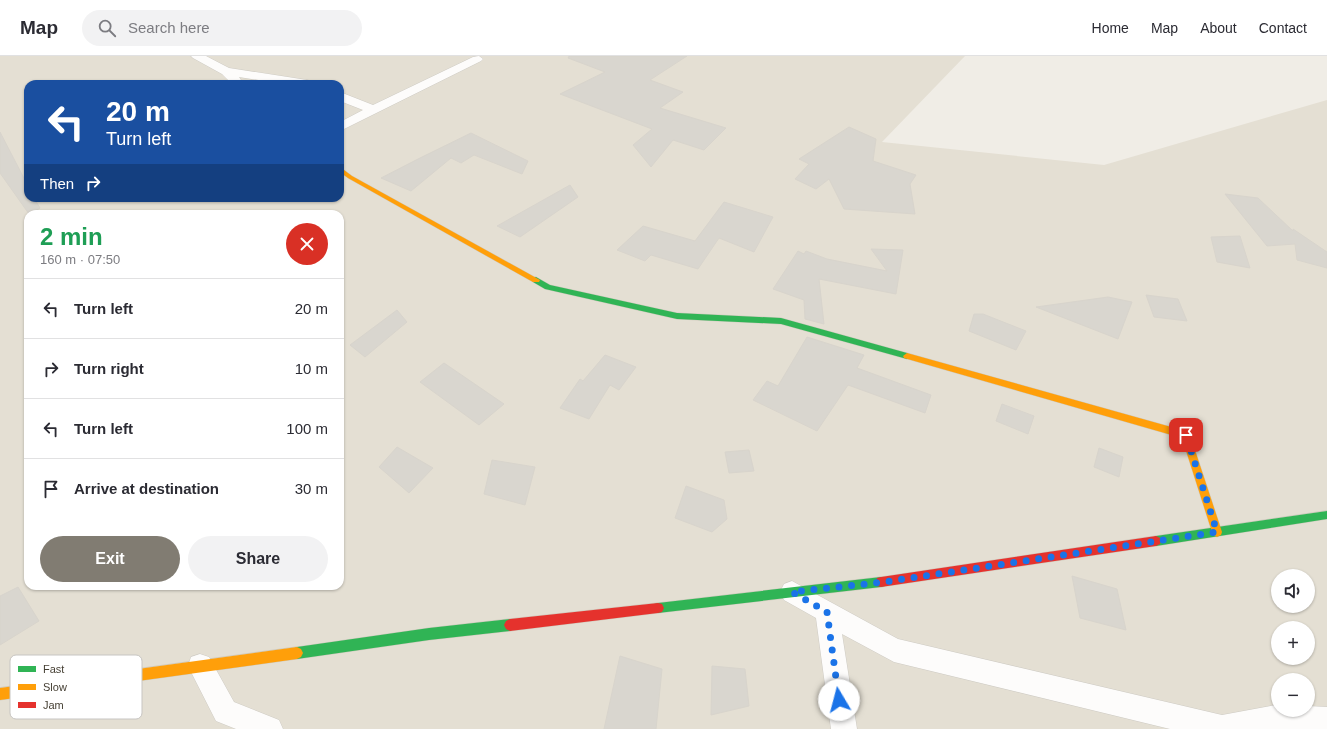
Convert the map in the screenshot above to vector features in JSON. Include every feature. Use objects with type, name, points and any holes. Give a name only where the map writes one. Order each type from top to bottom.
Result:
[{"type":"street","points":[[197,56],[226,71],[235,80]]},
{"type":"street","points":[[344,125],[477,59]]},
{"type":"street","points":[[226,71],[282,80]]},
{"type":"street","points":[[344,98],[373,110]]},
{"type":"street","points":[[344,173],[548,287],[677,316],[781,321],[1186,435],[1217,532]]},
{"type":"street","points":[[142,674],[429,634],[892,581],[1327,515]]},
{"type":"street","points":[[792,592],[894,650],[1224,728],[1276,718],[1327,720]]},
{"type":"street","points":[[827,612],[844,729]]},
{"type":"street","points":[[200,666],[225,712],[270,729]]},
{"type":"street","points":[[0,694],[10,693]]},
{"type":"shaded area","points":[[0,56],[965,56],[882,142],[1104,165],[1327,100],[1327,729],[0,729]]},
{"type":"building","points":[[569,56],[687,56],[650,80],[683,92],[660,108],[726,128],[704,150],[673,140],[651,167],[633,145],[652,129],[560,94],[605,72],[568,58]]},
{"type":"building","points":[[849,127],[876,139],[873,161],[916,175],[910,184],[915,214],[844,209],[829,179],[816,189],[795,179],[809,164],[799,159]]},
{"type":"building","points":[[0,132],[24,178],[24,202],[36,202],[40,208],[37,210],[26,210],[0,173]]},
{"type":"building","points":[[471,133],[528,161],[522,174],[474,155],[461,163],[451,158],[411,191],[381,178],[420,158]]},
{"type":"building","points":[[570,185],[578,197],[520,237],[497,226]]},
{"type":"building","points":[[1225,194],[1258,198],[1293,231],[1293,229],[1327,252],[1327,268],[1297,260],[1295,244],[1267,246]]},
{"type":"building","points":[[724,202],[773,217],[754,252],[719,238],[698,269],[651,255],[645,261],[617,250],[643,226],[695,241]]},
{"type":"building","points":[[1240,236],[1250,268],[1217,262],[1211,237]]},
{"type":"building","points":[[871,249],[903,250],[896,294],[819,279],[824,324],[805,319],[804,300],[773,289],[798,251],[804,254],[806,251],[827,259],[887,271]]},
{"type":"building","points":[[1146,295],[1178,299],[1187,321],[1154,317]]},
{"type":"building","points":[[1108,297],[1132,302],[1118,339],[1036,307]]},
{"type":"building","points":[[397,310],[407,322],[365,357],[350,345]]},
{"type":"building","points":[[974,314],[983,314],[1026,331],[1016,350],[969,331]]},
{"type":"building","points":[[807,337],[864,355],[857,368],[931,395],[925,413],[848,385],[817,431],[753,400],[767,381],[778,386]]},
{"type":"building","points":[[605,355],[636,367],[619,390],[610,385],[589,419],[560,408],[580,379],[583,381]]},
{"type":"building","points":[[444,363],[504,404],[479,425],[420,382]]},
{"type":"building","points":[[1002,404],[1034,416],[1028,434],[996,421]]},
{"type":"building","points":[[397,447],[433,468],[409,493],[379,467]]},
{"type":"building","points":[[1099,448],[1123,457],[1119,477],[1094,467]]},
{"type":"building","points":[[749,450],[754,471],[729,473],[725,452]]},
{"type":"building","points":[[492,460],[535,467],[525,505],[484,494]]},
{"type":"building","points":[[686,486],[724,500],[727,519],[712,532],[675,518]]},
{"type":"building","points":[[1072,576],[1117,589],[1126,630],[1080,618]]},
{"type":"building","points":[[18,587],[39,621],[0,645],[0,596]]},
{"type":"building","points":[[620,656],[662,669],[656,729],[604,729]]},
{"type":"building","points":[[712,666],[745,669],[749,706],[711,715]]},
{"type":"traffic: fast","points":[[536,280],[548,287],[677,316],[781,321],[907,356]]},
{"type":"traffic: fast","points":[[1156,541],[1327,515]]},
{"type":"traffic: fast","points":[[658,608],[881,582]]},
{"type":"traffic: fast","points":[[297,653],[429,634],[510,625]]},
{"type":"traffic: slow","points":[[344,172],[350,177],[536,280]]},
{"type":"traffic: slow","points":[[907,356],[1186,435],[1217,532]]},
{"type":"traffic: slow","points":[[142,674],[297,653]]},
{"type":"traffic: slow","points":[[0,694],[10,693]]},
{"type":"traffic: jam","points":[[881,582],[1156,541]]},
{"type":"traffic: jam","points":[[510,625],[658,608]]},
{"type":"route","points":[[839,700],[827,612],[792,592],[884,582],[1217,532],[1186,435]]}]
